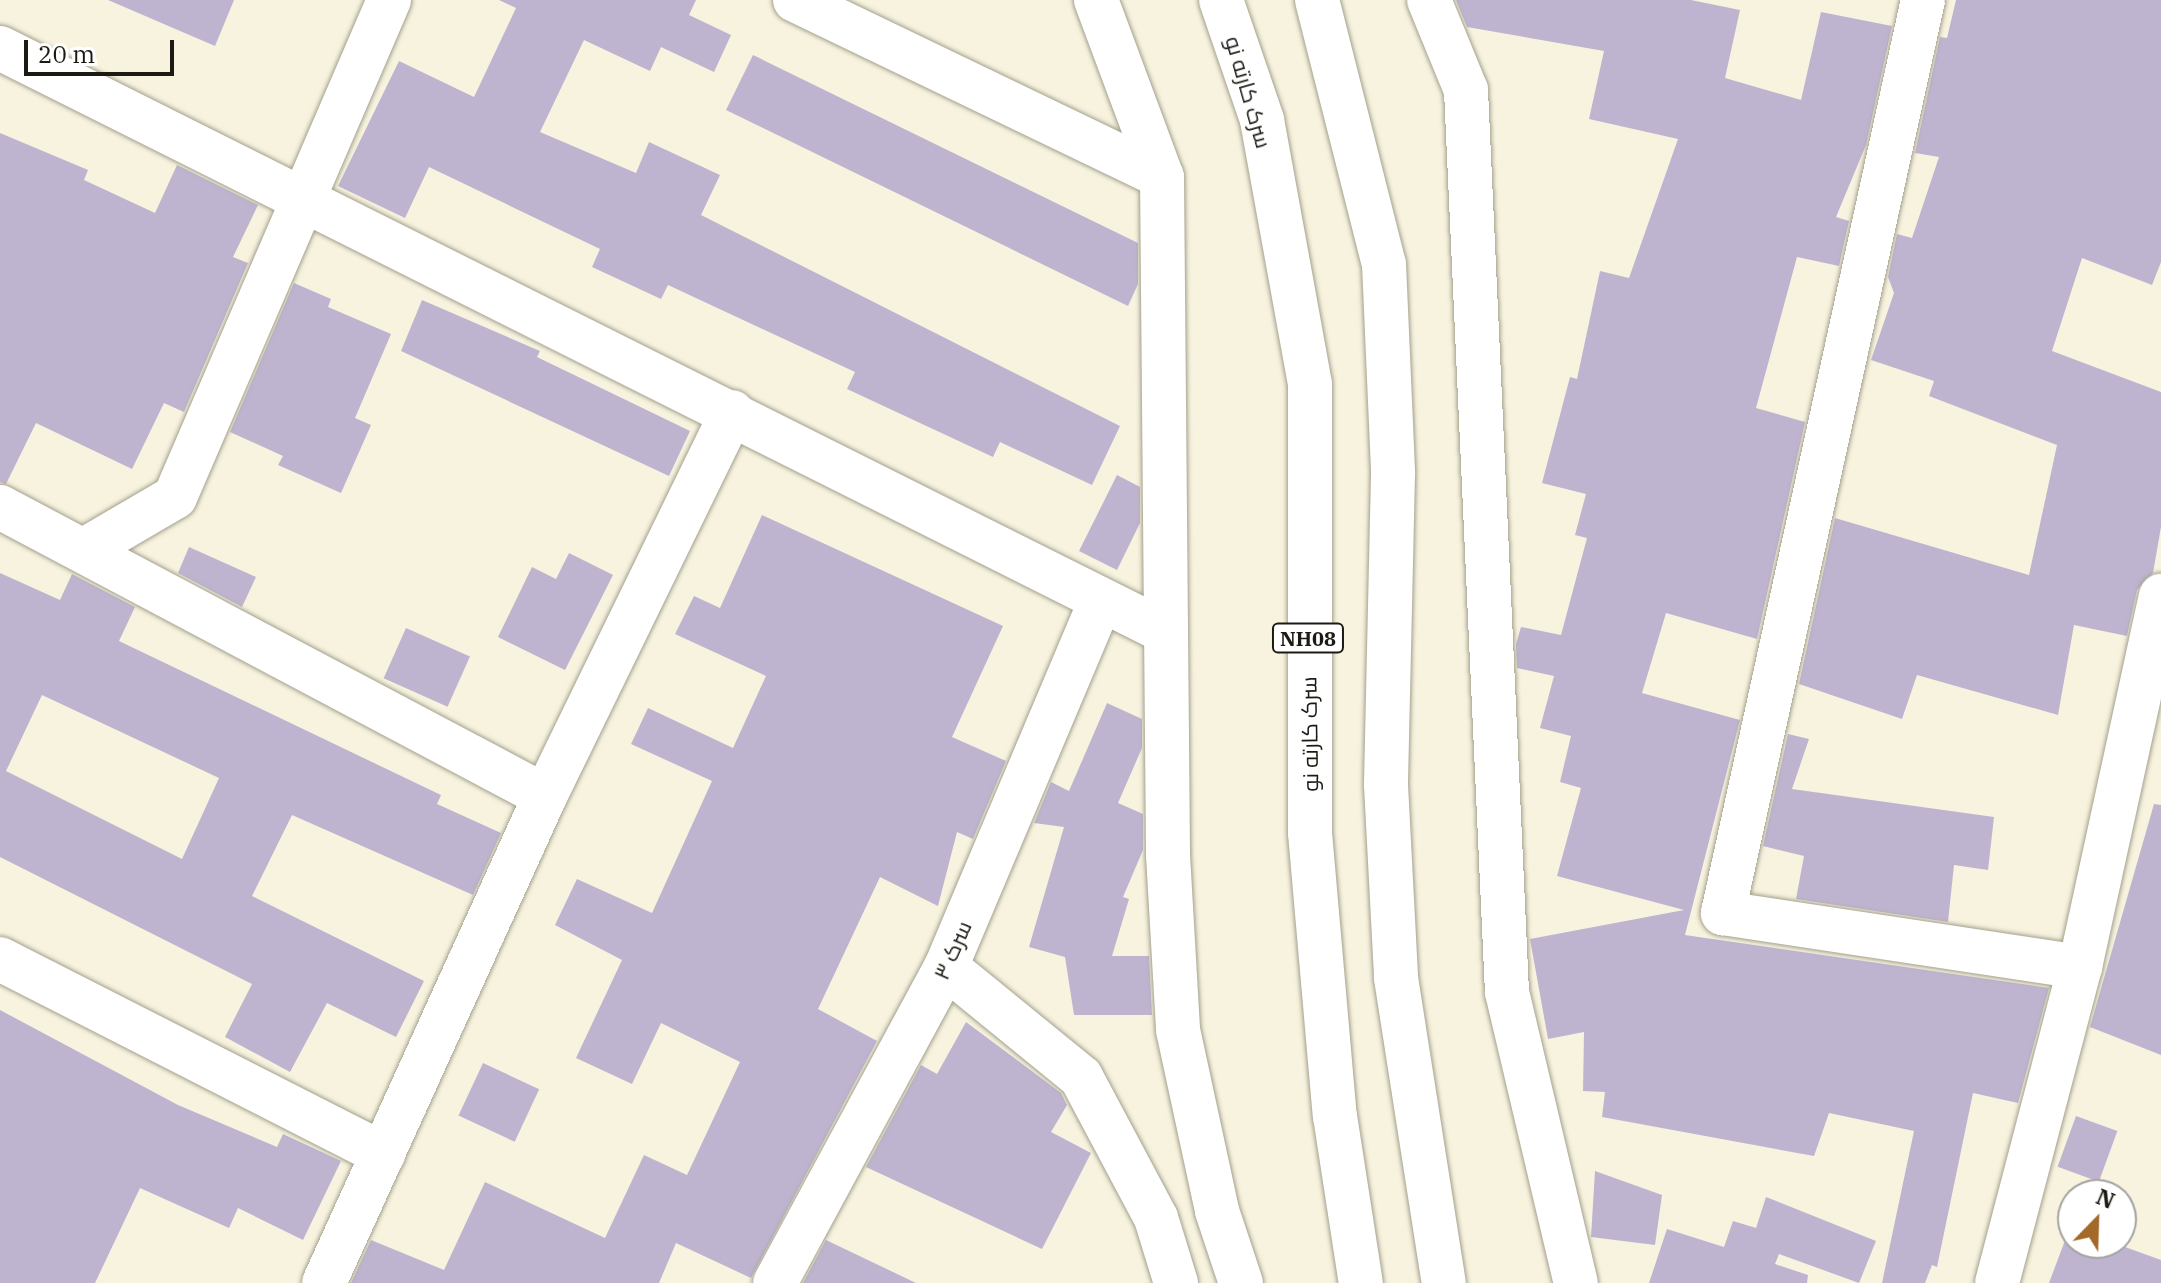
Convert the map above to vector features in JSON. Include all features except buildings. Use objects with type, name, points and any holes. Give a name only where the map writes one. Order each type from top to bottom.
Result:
[{"type":"main road","points":[[86,549],[175,497],[389,0]]},
{"type":"main road","points":[[795,0],[1162,177]]},
{"type":"main road","points":[[1096,0],[1162,177],[1164,631],[1178,1030],[1217,1211],[1241,1283]]},
{"type":"main road","name":"سرک کارته نو","points":[[1221,0],[1262,120],[1310,384],[1310,833],[1335,1116],[1361,1283]]},
{"type":"main road","points":[[1317,0],[1384,264],[1393,474],[1386,785],[1396,978],[1444,1283]]},
{"type":"main road","points":[[1429,0],[1466,90],[1507,992],[1576,1283]]},
{"type":"main road","points":[[1923,0],[1723,913],[2080,967]]},
{"type":"main road","points":[[0,48],[306,196],[732,412],[1099,604],[1164,631]]},
{"type":"main road","points":[[324,1283],[545,796],[732,412]]},
{"type":"main road","points":[[0,507],[86,549],[545,796]]},
{"type":"main road","points":[[1997,1283],[2080,967],[2161,596]]},
{"type":"main road","name":"سرک ۳","points":[[775,1283],[946,967],[1099,604]]},
{"type":"main road","points":[[0,959],[383,1154]]},
{"type":"main road","points":[[946,967],[1081,1077],[1156,1218],[1176,1283]]}]
